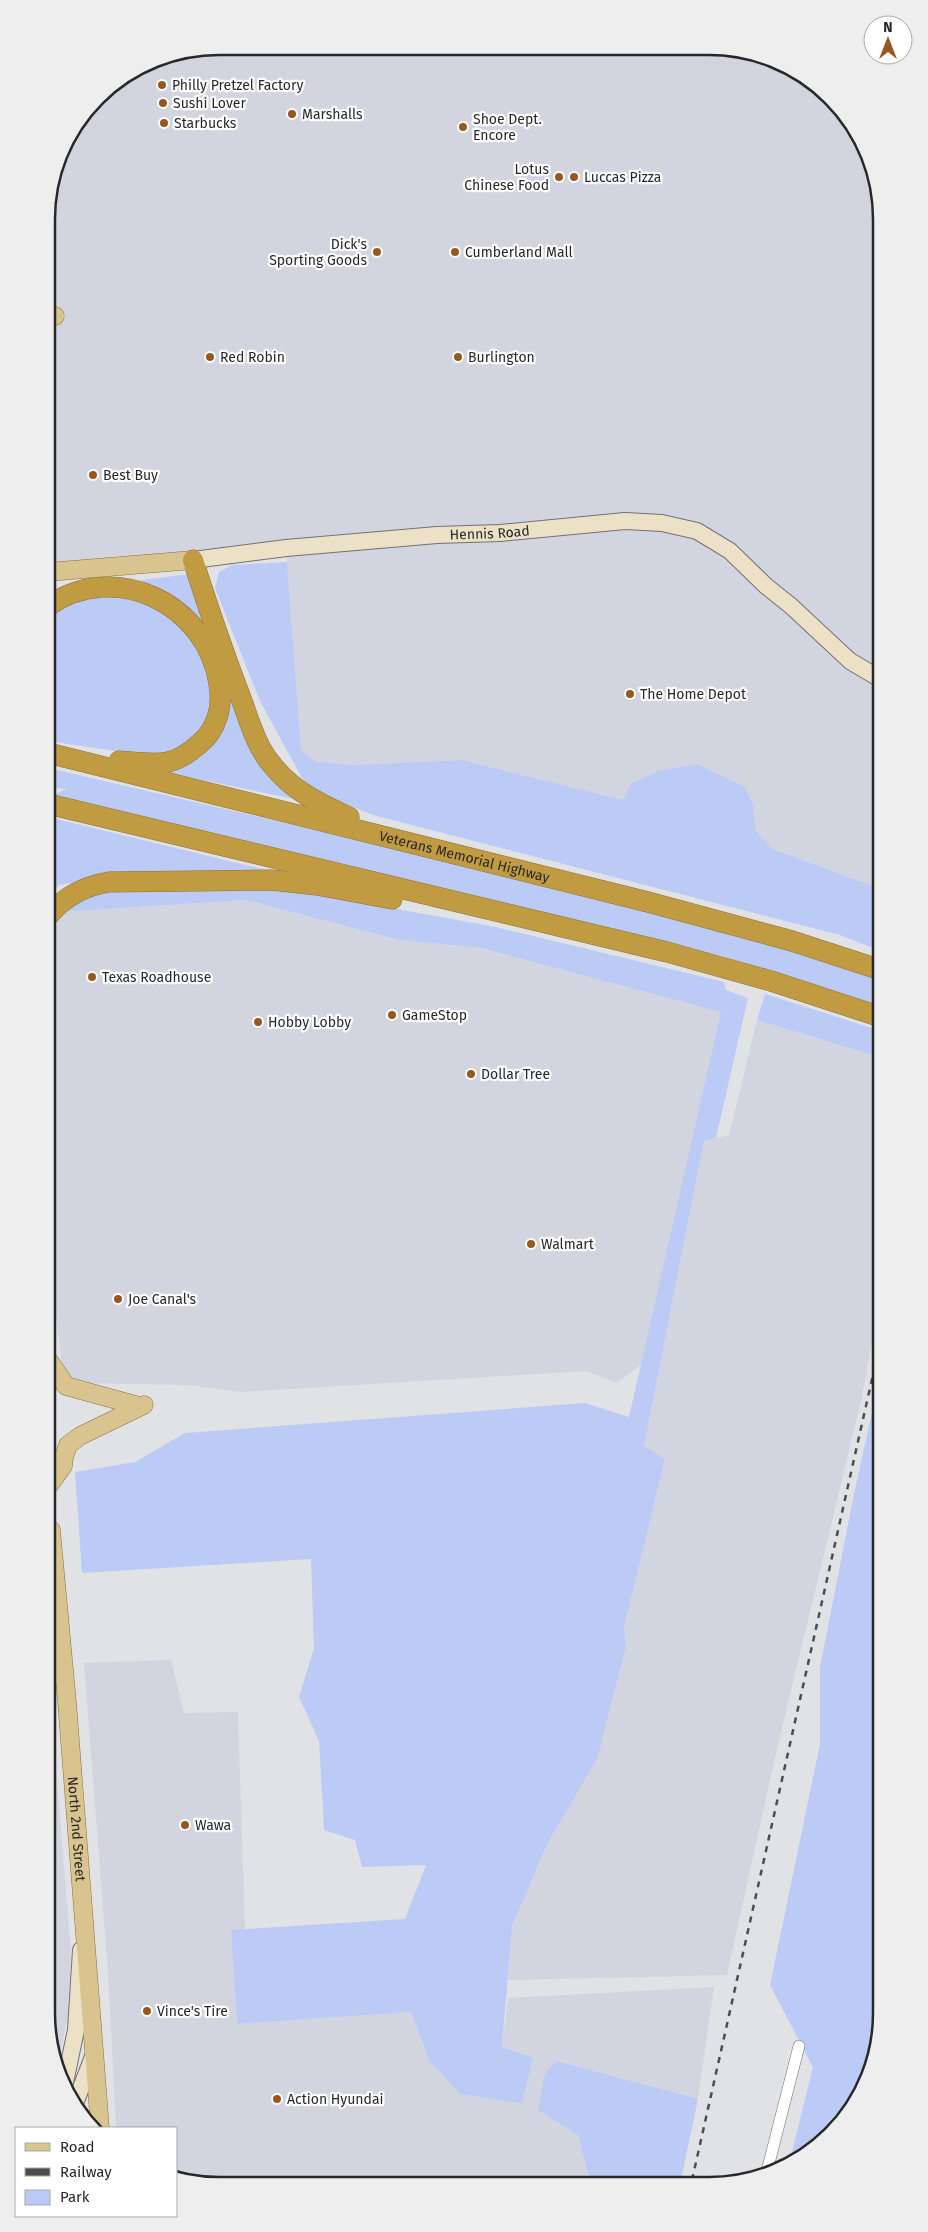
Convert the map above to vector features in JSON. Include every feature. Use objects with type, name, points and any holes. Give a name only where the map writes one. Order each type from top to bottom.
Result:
[{"type":"highway","points":[[193,560],[222,650],[259,744],[272,766],[291,785],[325,806],[360,822],[538,873]]},
{"type":"highway","points":[[55,603],[80,591],[109,587],[123,588],[160,599],[182,614],[203,637],[215,662],[220,690],[219,713],[211,732],[193,750],[178,759],[161,763],[133,762],[55,754]]},
{"type":"highway","name":"Veterans Memorial Highway","points":[[55,755],[538,873],[792,941],[873,967]]},
{"type":"highway","points":[[55,806],[629,943],[771,981],[873,1014]]},
{"type":"highway","points":[[55,908],[78,891],[91,885],[108,882],[272,880],[317,885],[527,926],[629,943]]},
{"type":"main road","name":"Hennis Road","points":[[55,571],[193,560]]},
{"type":"main road","points":[[55,565],[75,564],[90,568]]},
{"type":"main road","points":[[55,1370],[66,1386],[140,1405],[80,1436],[68,1445],[63,1466],[55,1477]]},
{"type":"main road","name":"North 2nd Street","points":[[55,1578],[67,1702],[100,2125]]},
{"type":"main road","points":[[55,1688],[67,1702]]},
{"type":"street","name":"Hennis Road","points":[[193,560],[286,548],[428,536],[509,532],[624,521],[662,523],[697,532],[730,551],[850,661],[873,675]]},
{"type":"street","points":[[67,2075],[76,2030],[80,1956],[85,1936]]},
{"type":"street","points":[[768,2166],[799,2046]]},
{"type":"street","points":[[78,2096],[94,2054]]},
{"type":"shaded area","name":"Cumberland Mall","points":[[709,55],[741,58],[782,72],[817,96],[839,119],[861,156],[872,197],[873,219],[873,886],[773,849],[756,831],[753,805],[658,771],[633,783],[623,800],[462,760],[355,765],[317,762],[301,750],[286,548],[55,571],[55,208],[58,187],[67,156],[83,128],[111,96],[137,77],[156,67],[197,56]]},
{"type":"shaded area","points":[[246,900],[399,940],[479,948],[722,1012],[641,1365],[617,1383],[586,1371],[240,1392],[189,1385],[76,1383],[62,1367],[55,1304],[55,918],[60,912]]},
{"type":"shaded area","points":[[757,1020],[873,1055],[873,1338],[861,1401],[776,1753],[727,1975],[508,1980],[512,1927],[626,1646],[624,1626],[644,1446],[704,1141],[729,1135]]},
{"type":"shaded area","points":[[171,1660],[184,1713],[238,1712],[245,1930],[231,1931],[237,2024],[411,2012],[429,2060],[502,2047],[508,1998],[714,1987],[698,2099],[557,2061],[538,2110],[578,2135],[589,2177],[219,2177],[197,2176],[178,2171],[178,2127],[116,2127],[108,1972],[84,1663]]},
{"type":"shaded area","points":[[55,1756],[71,1953],[68,2015],[60,2053],[56,2035],[55,2013]]},
{"type":"green space","points":[[287,562],[301,750],[317,762],[355,765],[462,760],[623,800],[632,783],[658,771],[697,764],[745,787],[753,805],[756,831],[773,849],[873,886],[873,948],[840,935],[373,815],[314,791],[302,778],[260,701],[215,588],[219,572],[232,565]]},
{"type":"green space","points":[[189,574],[209,633],[172,596],[126,582]]},
{"type":"green space","points":[[114,592],[169,609],[206,659],[211,692],[205,724],[190,746],[156,757],[55,742],[55,610],[72,599]]},
{"type":"green space","points":[[229,680],[299,800],[159,771],[206,752],[224,723]]},
{"type":"green space","points":[[55,770],[573,890],[842,963],[873,974],[873,1004],[722,956],[55,797],[55,794],[67,789],[55,788]]},
{"type":"green space","points":[[55,819],[275,872],[129,873],[59,885],[55,889]]},
{"type":"green space","points":[[154,888],[282,888],[496,927],[724,982],[726,990],[748,998],[716,1138],[704,1141],[644,1446],[665,1459],[624,1626],[626,1646],[597,1759],[548,1842],[512,1927],[502,2047],[533,2058],[522,2103],[460,2094],[429,2060],[411,2012],[237,2024],[231,1930],[405,1919],[426,1865],[362,1867],[355,1840],[324,1830],[319,1741],[299,1697],[314,1648],[311,1559],[82,1573],[75,1472],[135,1462],[185,1433],[585,1403],[629,1417],[721,1012],[480,948],[399,940],[246,900],[60,912],[92,893]]},
{"type":"green space","points":[[765,994],[873,1028],[873,1055],[757,1020]]},
{"type":"green space","points":[[873,1407],[873,2024],[870,2045],[861,2076],[851,2095],[839,2113],[817,2136],[791,2154],[813,2067],[770,1985],[820,1744],[820,1667]]},
{"type":"green space","points":[[557,2061],[698,2099],[682,2177],[589,2177],[578,2135],[538,2110],[545,2073]]},
{"type":"railway","points":[[693,2177],[873,1375]]},
{"type":"place","name":"Philly Pretzel Factory","points":[[162,85]]},
{"type":"place","name":"Sushi Lover","points":[[163,103]]},
{"type":"place","name":"Marshalls","points":[[292,114]]},
{"type":"place","name":"Starbucks","points":[[164,123]]},
{"type":"place","name":"Shoe Dept. Encore","points":[[463,127]]},
{"type":"place","name":"Lotus Chinese Food","points":[[559,177]]},
{"type":"place","name":"Luccas Pizza","points":[[574,177]]},
{"type":"place","name":"Dick's Sporting Goods","points":[[377,252]]},
{"type":"place","name":"Cumberland Mall","points":[[455,252]]},
{"type":"place","name":"Red Robin","points":[[210,357]]},
{"type":"place","name":"Burlington","points":[[458,357]]},
{"type":"place","name":"Best Buy","points":[[93,475]]},
{"type":"place","name":"The Home Depot","points":[[630,694]]},
{"type":"place","name":"Texas Roadhouse","points":[[92,977]]},
{"type":"place","name":"GameStop","points":[[392,1015]]},
{"type":"place","name":"Hobby Lobby","points":[[258,1022]]},
{"type":"place","name":"Dollar Tree","points":[[471,1074]]},
{"type":"place","name":"Walmart","points":[[531,1244]]},
{"type":"place","name":"Joe Canal's","points":[[118,1299]]},
{"type":"place","name":"Wawa","points":[[185,1825]]},
{"type":"place","name":"Vince's Tire","points":[[147,2011]]},
{"type":"place","name":"Action Hyundai","points":[[277,2099]]}]
